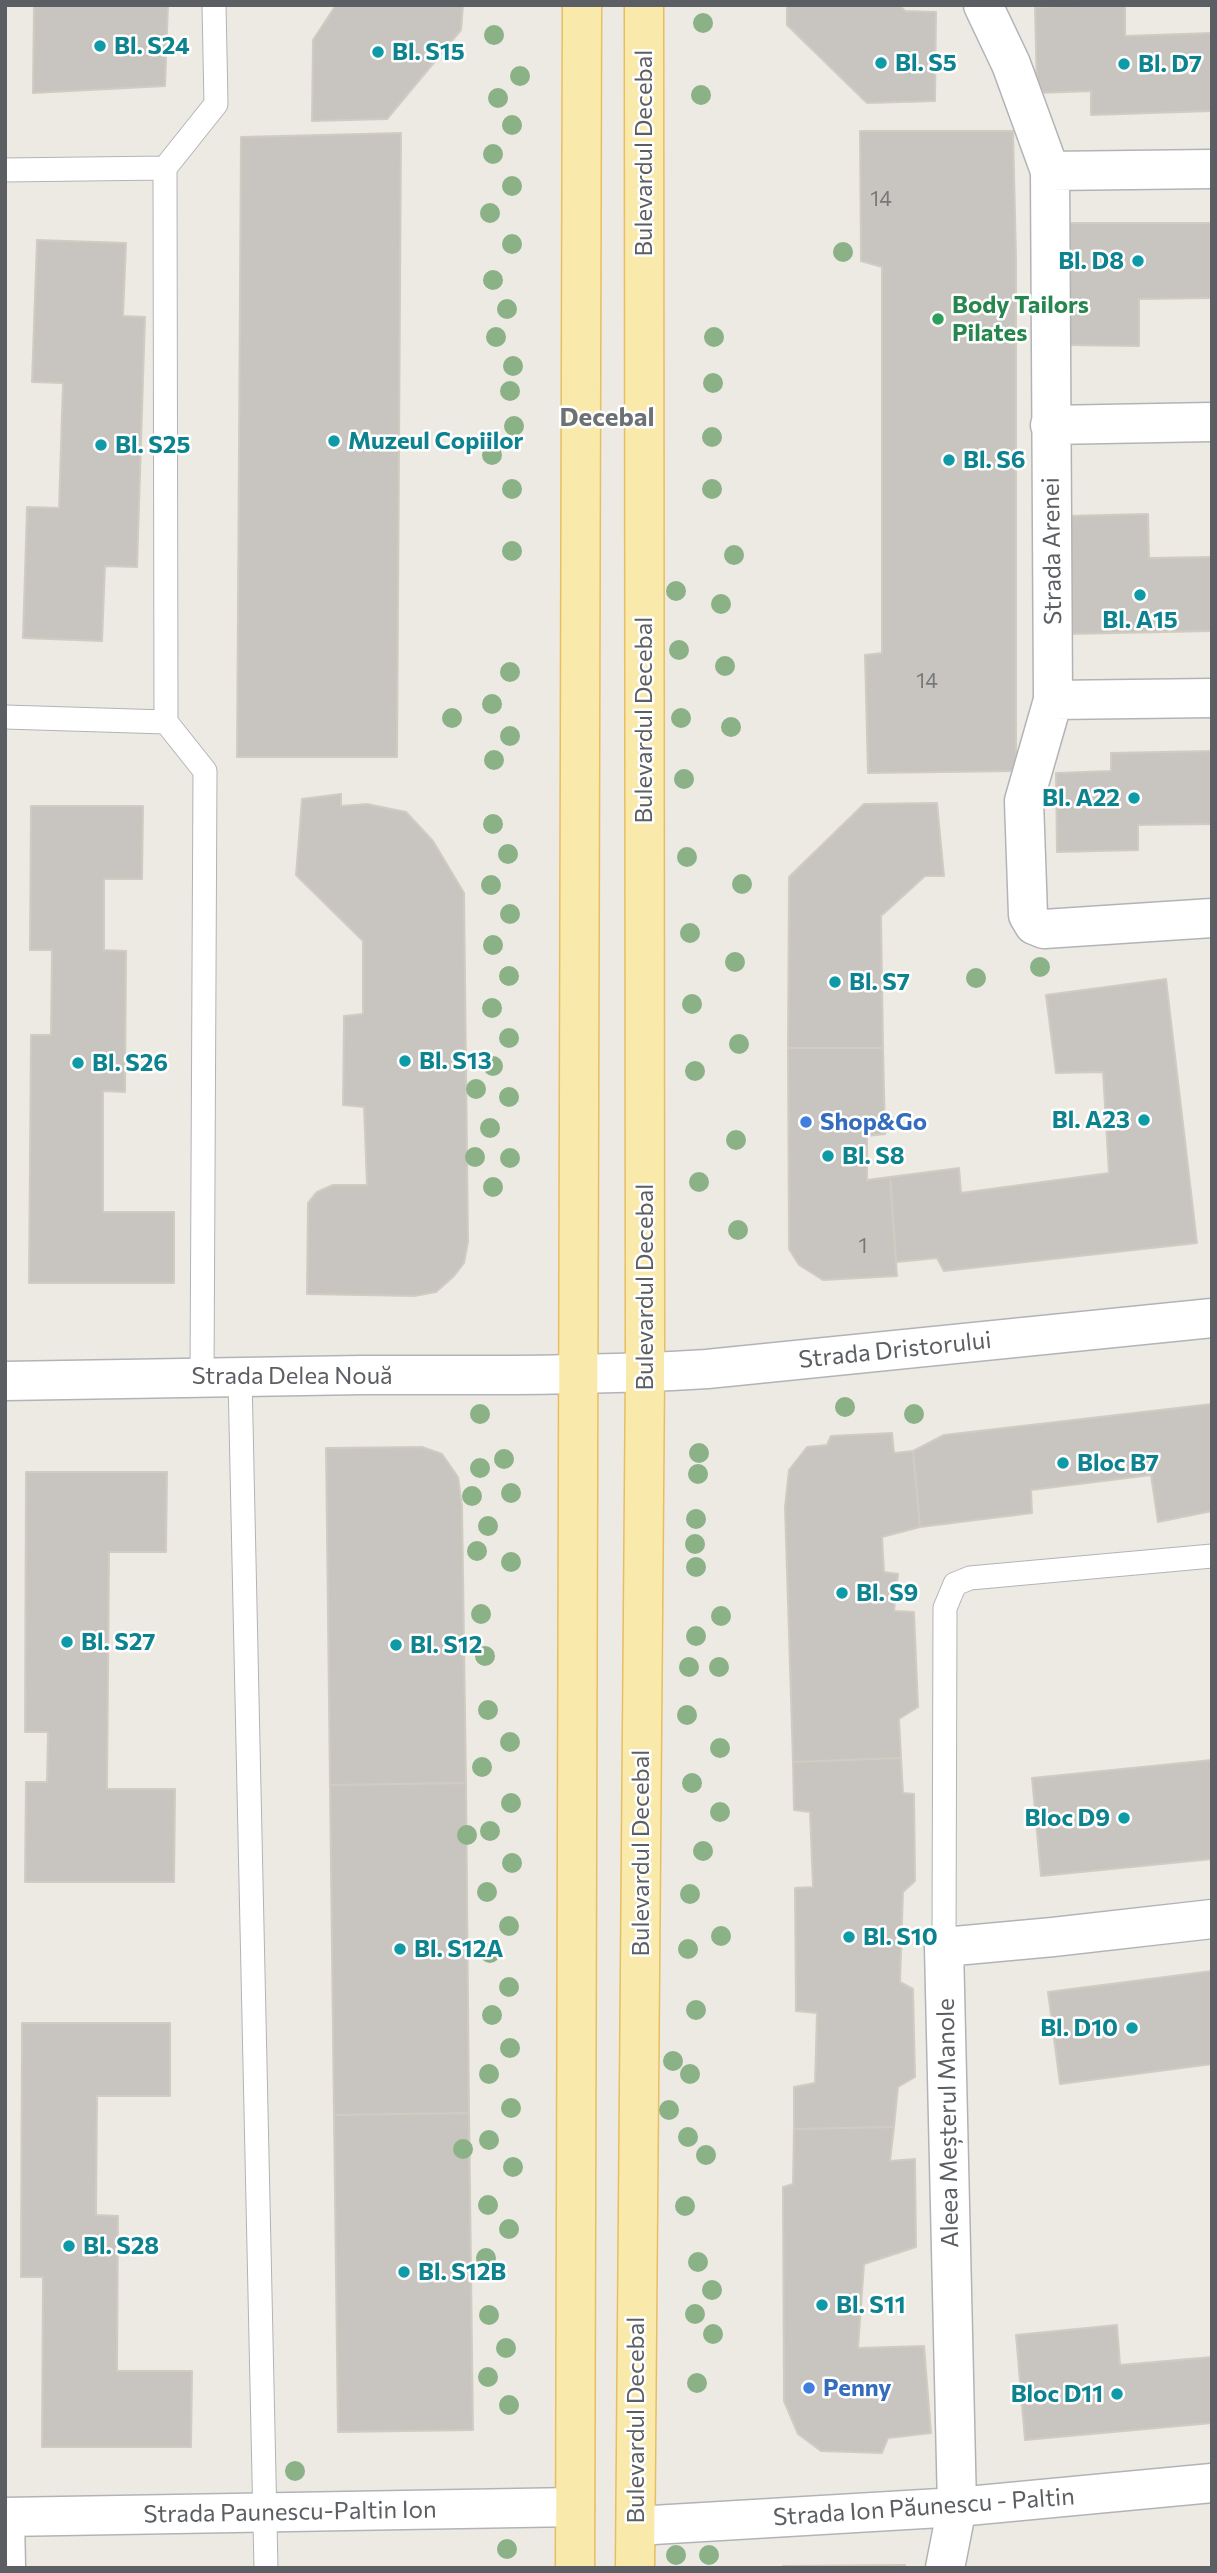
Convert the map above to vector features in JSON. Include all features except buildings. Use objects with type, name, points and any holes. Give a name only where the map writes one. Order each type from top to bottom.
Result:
[{"type":"main road","points":[[575,2568],[582,5]]},
{"type":"main road","name":"Bulevardul Decebal","points":[[635,2568],[645,1373],[643,5]]},
{"type":"street","name":"Strada Arenei","points":[[983,5],[1011,64],[1050,171],[1053,700],[1024,801],[1028,915],[1034,925],[1044,929],[1212,918]]},
{"type":"street","points":[[1050,171],[1212,169]]},
{"type":"street","points":[[1051,425],[1212,422]]},
{"type":"street","points":[[1053,700],[1212,698]]},
{"type":"street","name":"Strada Dristorului","points":[[578,1375],[707,1369],[1212,1318]]},
{"type":"street","name":"Strada Delea Nouă","points":[[5,1381],[202,1376],[578,1375]]},
{"type":"street","points":[[944,1947],[1212,1919]]},
{"type":"street","name":"Aleea Meșterul Manole","points":[[944,1947],[957,2507],[945,2568]]},
{"type":"street","name":"Strada Ion Păunescu - Paltin","points":[[636,2526],[957,2507],[1212,2483]]},
{"type":"street","name":"Strada Paunescu-Paltin Ion","points":[[5,2517],[575,2507]]},
{"type":"street","points":[[5,2517],[6,2568]]},
{"type":"lane","points":[[202,1376],[205,771],[166,722],[165,168],[216,104],[214,5]]},
{"type":"lane","points":[[5,170],[165,168]]},
{"type":"lane","points":[[5,717],[166,722]]},
{"type":"lane","points":[[240,1377],[266,2568]]},
{"type":"lane","points":[[944,1947],[945,1608],[955,1584],[970,1578],[1212,1556]]},
{"type":"place","name":"Bl. S24","points":[[100,46]]},
{"type":"place","name":"Bl. S15","points":[[378,52]]},
{"type":"place","name":"Bl. S5","points":[[881,63]]},
{"type":"place","name":"Bl. D7","points":[[1124,64]]},
{"type":"place","name":"Bl. D8","points":[[1138,261]]},
{"type":"place","name":"Body Tailors Pilates","points":[[938,319]]},
{"type":"place","name":"Muzeul Copiilor","points":[[334,441]]},
{"type":"place","name":"Bl. S25","points":[[101,445]]},
{"type":"place","name":"Bl. S6","points":[[949,460]]},
{"type":"place","name":"Bl. A15","points":[[1140,595]]},
{"type":"place","name":"Bl. A22","points":[[1134,798]]},
{"type":"place","name":"Bl. S7","points":[[835,982]]},
{"type":"place","name":"Bl. S13","points":[[405,1061]]},
{"type":"place","name":"Bl. S26","points":[[78,1063]]},
{"type":"place","name":"Bl. A23","points":[[1144,1120]]},
{"type":"place","name":"Shop&Go","points":[[806,1122]]},
{"type":"place","name":"Bl. S8","points":[[828,1156]]},
{"type":"place","name":"Bloc B7","points":[[1063,1463]]},
{"type":"place","name":"Bl. S9","points":[[842,1593]]},
{"type":"place","name":"Bl. S27","points":[[67,1642]]},
{"type":"place","name":"Bl. S12","points":[[396,1645]]},
{"type":"place","name":"Bloc D9","points":[[1124,1818]]},
{"type":"place","name":"Bl. S10","points":[[849,1937]]},
{"type":"place","name":"Bl. S12A","points":[[400,1949]]},
{"type":"place","name":"Bl. D10","points":[[1132,2028]]},
{"type":"place","name":"Bl. S28","points":[[69,2246]]},
{"type":"place","name":"Bl. S12B","points":[[404,2272]]},
{"type":"place","name":"Bl. S11","points":[[822,2305]]},
{"type":"place","name":"Penny","points":[[809,2388]]},
{"type":"place","name":"Bloc D11","points":[[1117,2394]]},
{"type":"district","name":"Decebal","points":[[607,417]]}]
